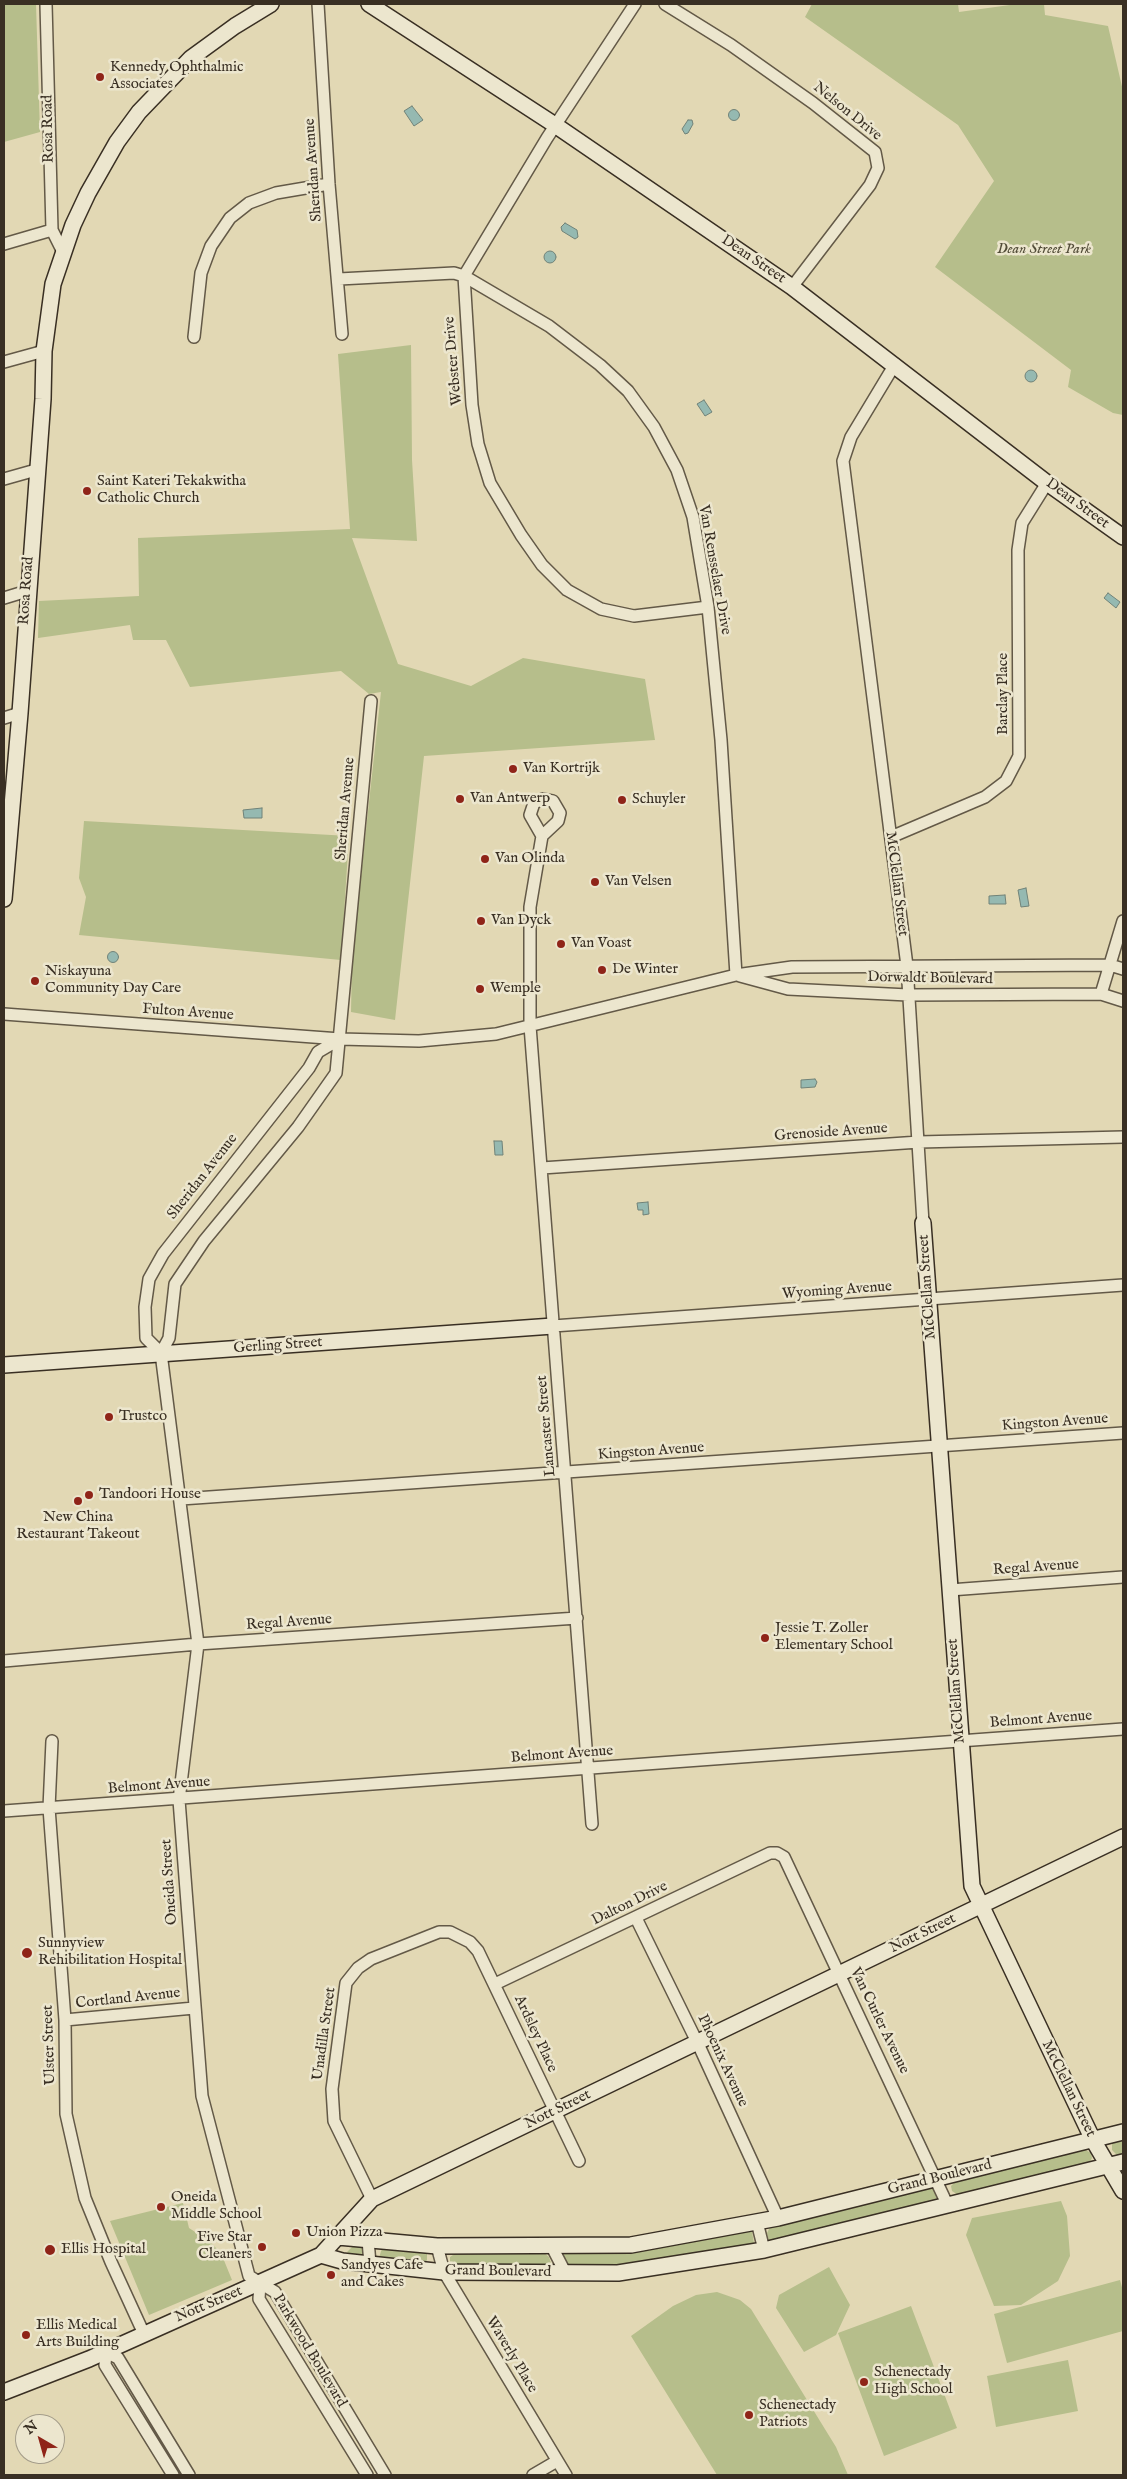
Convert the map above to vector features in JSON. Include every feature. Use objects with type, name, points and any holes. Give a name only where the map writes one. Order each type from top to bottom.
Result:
[{"type":"street","name":"Rosa Road","points":[[46,4],[52,230],[63,252]]},
{"type":"street","name":"Rosa Road","points":[[4,899],[7,837],[20,713],[27,591],[43,399],[44,351],[53,284],[63,252],[88,193],[117,142],[139,112],[191,58],[235,26],[271,4]]},
{"type":"street","name":"Sheridan Avenue","points":[[318,4],[329,184],[339,278],[342,334]]},
{"type":"street","name":"Dean Street","points":[[369,4],[556,125],[792,287],[895,364],[1047,483],[1123,537]]},
{"type":"street","points":[[464,276],[556,125],[635,4]]},
{"type":"street","name":"Nelson Drive","points":[[664,4],[731,45],[813,103],[875,152],[878,168],[870,185],[792,287]]},
{"type":"street","points":[[194,337],[201,273],[211,246],[230,218],[251,202],[276,193],[329,184]]},
{"type":"street","points":[[4,244],[52,230]]},
{"type":"street","name":"Van Rensselaer Drive","points":[[339,278],[454,272],[464,276],[549,326],[600,365],[628,391],[654,427],[677,470],[693,517],[708,607],[721,740],[736,975]]},
{"type":"street","name":"Webster Drive","points":[[464,276],[472,405],[478,444],[490,483],[521,535],[542,565],[567,590],[601,609],[634,616],[708,607]]},
{"type":"street","points":[[4,362],[44,351]]},
{"type":"street","name":"McClellan Street","points":[[895,364],[851,437],[843,461],[907,966],[928,1299],[972,1886],[1093,2140],[1123,2191]]},
{"type":"street","points":[[4,479],[36,470]]},
{"type":"street","name":"Barclay Place","points":[[891,837],[985,797],[1006,781],[1019,756],[1018,550],[1022,523],[1047,483]]},
{"type":"street","points":[[4,598],[27,591]]},
{"type":"street","name":"Sheridan Avenue","points":[[181,1499],[161,1353],[169,1338],[175,1284],[204,1241],[298,1127],[336,1073],[371,701]]},
{"type":"street","points":[[4,718],[20,713]]},
{"type":"street","name":"Lancaster Street","points":[[542,836],[530,911],[530,1026],[542,1168],[552,1326],[577,1618],[586,1768],[592,1824]]},
{"type":"street","points":[[1100,994],[1123,922]]},
{"type":"street","name":"Dorwaldt Boulevard","points":[[340,1040],[419,1041],[496,1034],[736,975],[792,967],[1110,965],[1123,969]]},
{"type":"street","name":"Dorwaldt Boulevard","points":[[736,975],[788,989],[908,995],[1100,994],[1123,1001]]},
{"type":"street","name":"Fulton Avenue","points":[[4,1014],[340,1040]]},
{"type":"street","name":"Sheridan Avenue","points":[[161,1353],[146,1338],[145,1307],[149,1279],[163,1254],[309,1068],[318,1052],[340,1040]]},
{"type":"street","name":"Grenoside Avenue","points":[[542,1168],[918,1142],[1123,1137]]},
{"type":"street","name":"Wyoming Avenue","points":[[552,1326],[1123,1285]]},
{"type":"street","name":"Gerling Street","points":[[4,1365],[552,1326]]},
{"type":"street","name":"Kingston Avenue","points":[[181,1499],[1123,1433]]},
{"type":"street","name":"Oneida Street","points":[[181,1499],[198,1644],[179,1800],[202,2096],[249,2276],[260,2283]]},
{"type":"street","name":"Regal Avenue","points":[[950,1590],[1123,1577]]},
{"type":"street","name":"Regal Avenue","points":[[4,1661],[198,1644],[577,1618]]},
{"type":"street","name":"Belmont Avenue","points":[[4,1811],[179,1800],[960,1740],[1123,1730]]},
{"type":"street","name":"Ulster Street","points":[[52,1741],[50,1808],[65,2020],[66,2114],[85,2198],[110,2262],[144,2334]]},
{"type":"street","name":"Nott Street","points":[[4,2392],[29,2384],[106,2352],[321,2255],[372,2199],[1123,1837]]},
{"type":"street","name":"Dalton Drive","points":[[495,1984],[770,1853],[777,1853]]},
{"type":"street","name":"Van Curler Avenue","points":[[777,1853],[784,1857],[937,2179],[948,2206]]},
{"type":"street","name":"Phoenix Avenue","points":[[636,1918],[698,2043],[778,2218]]},
{"type":"street","name":"Unadilla Street","points":[[372,2199],[334,2121],[332,2089],[346,1983],[358,1968],[371,1958],[439,1932],[450,1932]]},
{"type":"street","name":"Ardsley Place","points":[[450,1932],[470,1942],[478,1951],[579,2161]]},
{"type":"street","name":"Cortland Avenue","points":[[65,2020],[194,2008]]},
{"type":"street","name":"Grand Boulevard","points":[[338,2237],[437,2246],[631,2245],[778,2218],[1123,2132]]},
{"type":"street","name":"Grand Boulevard","points":[[321,2255],[342,2261],[444,2272],[618,2273],[764,2250],[1123,2162]]},
{"type":"street","points":[[758,2222],[764,2250]]},
{"type":"street","points":[[368,2240],[370,2264]]},
{"type":"street","name":"Grand Boulevard","points":[[551,2245],[566,2274]]},
{"type":"street","name":"Waverly Place","points":[[437,2246],[444,2272],[566,2475]]},
{"type":"street","name":"Parkwood Boulevard","points":[[367,2475],[259,2299],[260,2283],[275,2292],[385,2475]]},
{"type":"street","points":[[173,2475],[105,2365],[106,2352],[118,2358],[189,2475]]},
{"type":"street","points":[[533,2475],[557,2461]]},
{"type":"green space","points":[[4,4],[36,4],[40,132],[4,142]]},
{"type":"green space","name":"Dean Street Park","points":[[812,4],[958,4],[959,12],[1017,4],[1044,4],[1045,15],[1108,26],[1123,91],[1123,415],[1113,413],[1068,387],[1071,370],[935,267],[994,181],[958,125],[805,17]]},
{"type":"green space","points":[[411,345],[412,460],[417,541],[352,538],[398,664],[471,686],[523,658],[645,679],[655,740],[424,756],[395,1020],[351,1012],[352,959],[381,692],[369,694],[341,671],[190,687],[166,640],[133,640],[130,625],[38,638],[39,601],[139,596],[138,538],[350,529],[338,354]]},
{"type":"green space","points":[[84,821],[349,836],[341,960],[79,935],[86,897],[79,878]]},
{"type":"green space","points":[[1123,2137],[1123,2154],[1118,2156],[1112,2150],[1112,2144]]},
{"type":"green space","points":[[1082,2148],[1091,2153],[1092,2158],[1089,2163],[958,2195],[952,2191],[951,2186],[955,2182],[988,2171]]},
{"type":"green space","points":[[933,2185],[938,2196],[934,2203],[769,2241],[767,2233],[770,2227]]},
{"type":"green space","points":[[1061,2201],[1067,2216],[1070,2256],[1058,2281],[1021,2305],[994,2306],[966,2235],[972,2218]]},
{"type":"green space","points":[[183,2203],[189,2228],[209,2241],[221,2253],[232,2280],[149,2315],[110,2221]]},
{"type":"green space","points":[[747,2230],[752,2232],[754,2243],[747,2247],[606,2268],[570,2267],[562,2255],[570,2249]]},
{"type":"green space","points":[[354,2245],[362,2245],[365,2248],[362,2257],[352,2256],[347,2252]]},
{"type":"green space","points":[[382,2248],[420,2249],[427,2253],[427,2260],[424,2264],[379,2258]]},
{"type":"green space","points":[[543,2252],[549,2257],[551,2263],[549,2266],[450,2265],[450,2257],[456,2253]]},
{"type":"green space","points":[[829,2267],[850,2305],[836,2335],[804,2352],[776,2308],[779,2295]]},
{"type":"green space","points":[[1120,2280],[1123,2291],[1123,2331],[1007,2363],[994,2314]]},
{"type":"green space","points":[[717,2292],[740,2300],[751,2309],[836,2447],[848,2475],[717,2475],[631,2336],[673,2306],[696,2295]]},
{"type":"green space","points":[[911,2306],[957,2428],[884,2456],[838,2333]]},
{"type":"green space","points":[[1068,2360],[1078,2411],[996,2427],[987,2376]]},
{"type":"water","points":[[412,106],[423,120],[414,126],[404,111]]},
{"type":"water","points":[[734,109],[740,115],[734,121],[728,115]]},
{"type":"water","points":[[688,120],[692,120],[693,124],[688,133],[685,134],[682,129]]},
{"type":"water","points":[[565,223],[577,230],[578,237],[575,239],[562,231],[561,227]]},
{"type":"water","points":[[548,251],[552,251],[556,257],[552,263],[548,263],[544,259],[544,255]]},
{"type":"water","points":[[1031,370],[1037,376],[1031,382],[1025,376]]},
{"type":"water","points":[[704,400],[712,412],[705,416],[697,404]]},
{"type":"water","points":[[1108,593],[1120,602],[1116,608],[1104,598]]},
{"type":"water","points":[[262,808],[262,818],[244,818],[243,810]]},
{"type":"water","points":[[1026,888],[1029,906],[1021,907],[1018,890]]},
{"type":"water","points":[[1005,895],[1006,904],[989,904],[989,896]]},
{"type":"water","points":[[113,951],[119,957],[113,963],[107,957]]},
{"type":"water","points":[[815,1079],[817,1082],[815,1087],[801,1088],[801,1080]]},
{"type":"water","points":[[494,1141],[502,1141],[503,1155],[495,1155]]},
{"type":"water","points":[[648,1202],[649,1214],[643,1215],[643,1210],[638,1210],[637,1203]]},
{"type":"place","name":"Kennedy Ophthalmic Associates","points":[[100,77]]},
{"type":"place","name":"Saint Kateri Tekakwitha Catholic Church","points":[[87,491]]},
{"type":"place","name":"Van Kortrijk","points":[[513,769]]},
{"type":"place","name":"Van Antwerp","points":[[460,799]]},
{"type":"place","name":"Schuyler","points":[[622,800]]},
{"type":"place","name":"Van Olinda","points":[[485,859]]},
{"type":"place","name":"Van Velsen","points":[[595,882]]},
{"type":"place","name":"Van Dyck","points":[[481,921]]},
{"type":"place","name":"Van Voast","points":[[561,944]]},
{"type":"place","name":"De Winter","points":[[602,970]]},
{"type":"place","name":"Niskayuna Community Day Care","points":[[35,981]]},
{"type":"place","name":"Wemple","points":[[480,989]]},
{"type":"place","name":"Trustco","points":[[109,1417]]},
{"type":"place","name":"Tandoori House","points":[[89,1495]]},
{"type":"place","name":"New China Restaurant Takeout","points":[[78,1501]]},
{"type":"place","name":"Jessie T. Zoller Elementary School","points":[[765,1638]]},
{"type":"place","name":"Sunnyview Rehibilitation Hospital","points":[[27,1953]]},
{"type":"place","name":"Oneida Middle School","points":[[161,2207]]},
{"type":"place","name":"Union Pizza","points":[[296,2233]]},
{"type":"place","name":"Five Star Cleaners","points":[[262,2247]]},
{"type":"place","name":"Ellis Hospital","points":[[50,2250]]},
{"type":"place","name":"Sandyes Cafe and Cakes","points":[[331,2275]]},
{"type":"place","name":"Ellis Medical Arts Building","points":[[26,2335]]},
{"type":"place","name":"Schenectady High School","points":[[864,2382]]},
{"type":"place","name":"Schenectady Patriots","points":[[749,2415]]}]
